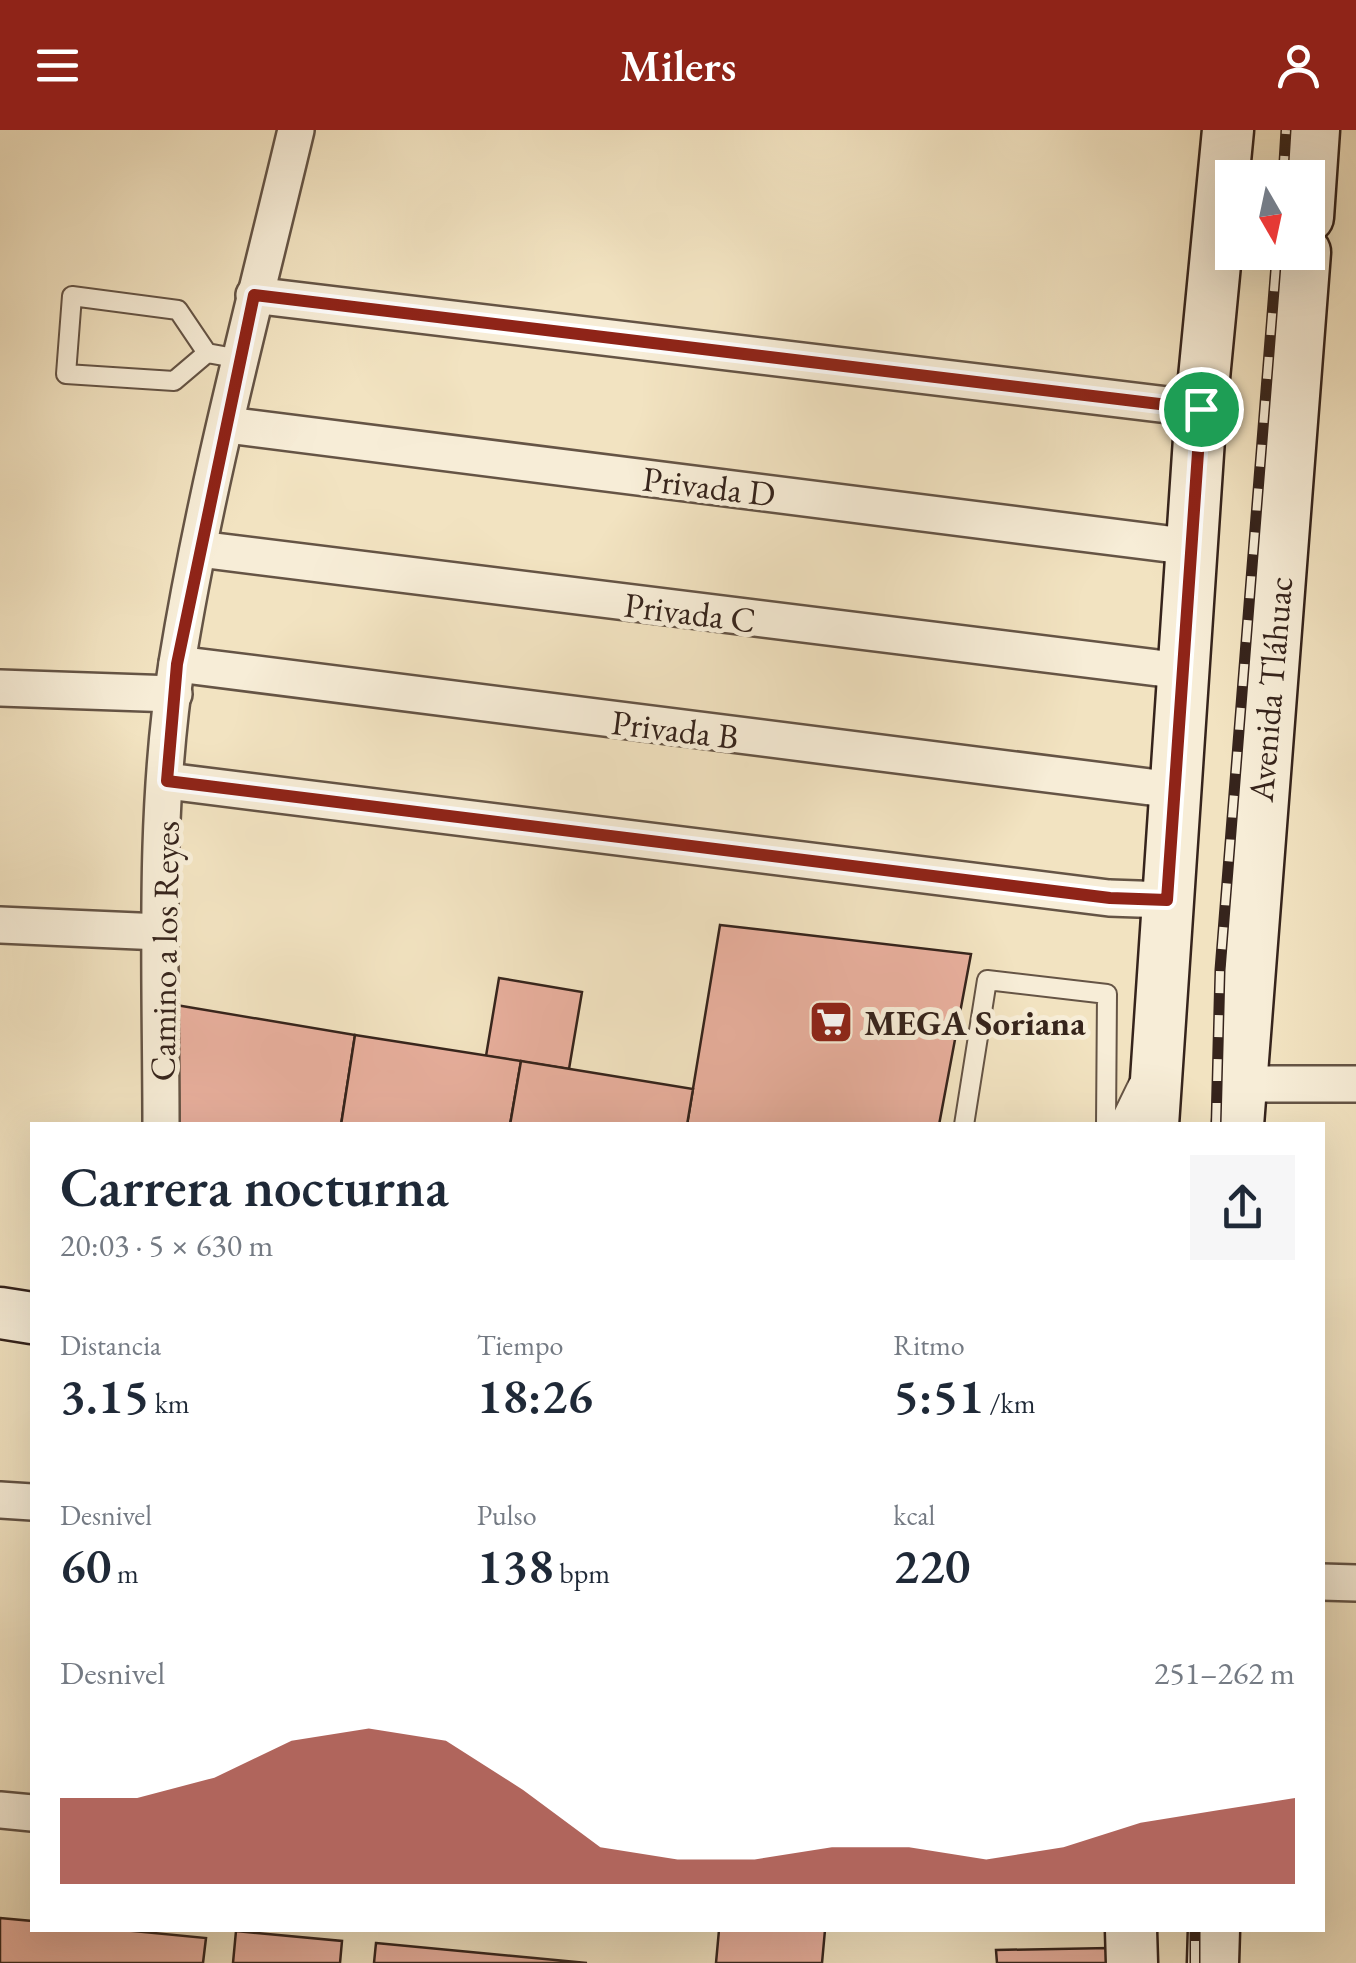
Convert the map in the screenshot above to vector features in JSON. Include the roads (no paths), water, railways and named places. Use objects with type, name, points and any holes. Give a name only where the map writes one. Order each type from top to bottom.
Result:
[{"type":"main road","points":[[1153,1122],[1201,409],[1228,130]]},
{"type":"main road","points":[[1312,160],[1314,130]]},
{"type":"main road","name":"Avenida Tláhuac","points":[[1238,1104],[1304,270]]},
{"type":"main road","points":[[0,1313],[30,1318]]},
{"type":"main road","points":[[1130,1932],[1132,1963]]},
{"type":"main road","points":[[1212,1963],[1214,1932]]},
{"type":"street","name":"Camino a los Reyes","points":[[161,1122],[161,932],[175,679],[227,425],[224,356],[254,295],[289,131]]},
{"type":"street","points":[[254,295],[1201,409]]},
{"type":"street","name":"Privada D","points":[[227,425],[1192,547]]},
{"type":"street","name":"Privada C","points":[[200,550],[1131,668],[1182,671]]},
{"type":"street","name":"Privada B","points":[[0,688],[175,679],[1174,790]]},
{"type":"street","points":[[167,781],[1110,898],[1167,900]]},
{"type":"street","points":[[0,925],[161,932]]},
{"type":"street","points":[[1238,1104],[1356,1084]]},
{"type":"street","points":[[0,1500],[30,1502]]},
{"type":"street","points":[[1325,1582],[1356,1583]]},
{"type":"street","points":[[0,1810],[30,1813]]},
{"type":"lane","points":[[72,296],[178,310],[224,356],[174,381],[66,374],[72,296]]},
{"type":"lane","points":[[964,1122],[987,980],[1108,994],[1106,1122]]},
{"type":"lane","points":[[1119,1122],[1158,1043]]},
{"type":"railway","points":[[1284,160],[1286,130]]},
{"type":"railway","points":[[1216,1122],[1220,970],[1276,270]]},
{"type":"railway","points":[[1195,1932],[1195,1963]]},
{"type":"place","name":"MEGA Soriana","points":[[831,1022]]}]
